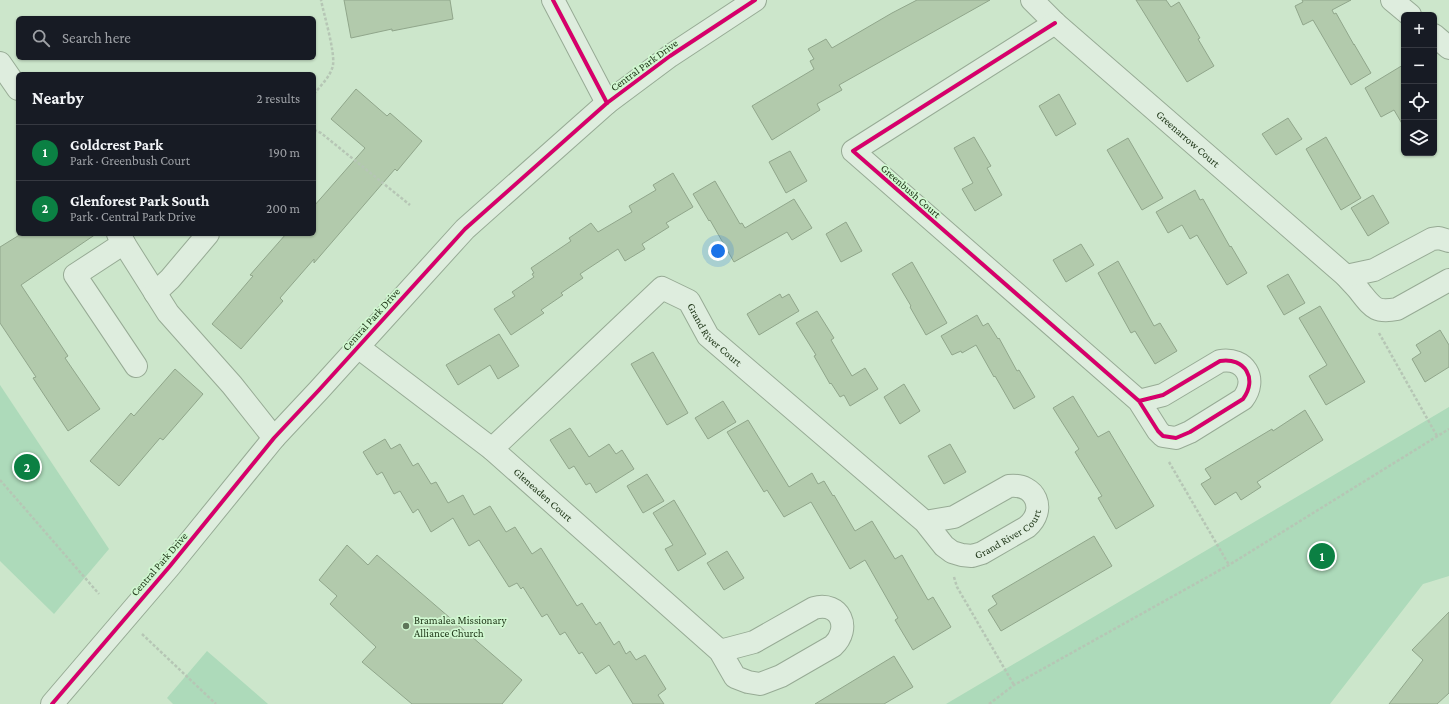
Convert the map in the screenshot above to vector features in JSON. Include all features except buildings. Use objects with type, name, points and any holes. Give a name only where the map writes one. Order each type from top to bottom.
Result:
[{"type":"street","points":[[553,0],[607,103]]},
{"type":"street","name":"Central Park Drive","points":[[52,704],[170,566],[274,438],[465,229],[607,103],[670,56],[755,0]]},
{"type":"street","name":"Greenarrow Court","points":[[1032,0],[1055,23],[1346,276],[1371,306]]},
{"type":"street","points":[[1392,0],[1406,12]]},
{"type":"street","name":"Greenbush Court","points":[[1055,23],[853,151],[1139,401],[1158,431]]},
{"type":"street","points":[[0,63],[16,86]]},
{"type":"street","points":[[156,293],[170,279],[206,236]]},
{"type":"street","points":[[136,366],[74,275],[121,238],[168,313],[232,385],[274,438]]},
{"type":"street","points":[[1346,276],[1374,270],[1432,239],[1439,238],[1449,241]]},
{"type":"street","points":[[1371,306],[1379,310],[1388,311],[1397,309],[1449,280]]},
{"type":"street","name":"Grand River Court","points":[[492,449],[662,288],[689,301],[708,336],[925,522],[944,546],[952,552],[972,556],[982,553],[1027,527],[1036,516],[1038,509],[1037,502],[1034,496],[1023,487],[1009,486],[954,517],[925,522]]},
{"type":"street","name":"Gleneaden Court","points":[[358,347],[492,449],[720,651],[734,676],[748,682],[760,684],[781,676],[833,646],[842,635],[842,621],[834,610],[820,606],[754,642],[720,651]]},
{"type":"street","points":[[1139,401],[1163,395],[1220,361],[1227,360],[1235,362],[1241,365],[1246,371],[1250,385],[1243,398],[1182,436],[1169,438],[1163,436],[1158,431]]},
{"type":"path","points":[[316,91],[328,76],[333,65],[332,53],[320,0]]},
{"type":"path","points":[[316,131],[321,133],[410,205]]},
{"type":"path","points":[[1371,306],[1377,330],[1437,436]]},
{"type":"path","points":[[989,704],[1014,685],[1229,565],[1449,429]]},
{"type":"path","points":[[1158,431],[1166,456],[1229,565]]},
{"type":"path","points":[[0,480],[99,594]]},
{"type":"path","points":[[944,546],[957,587],[1014,685]]},
{"type":"path","points":[[141,633],[216,704]]},
{"type":"green space","points":[[0,385],[109,549],[54,614],[0,561]]},
{"type":"green space","points":[[1449,407],[1449,576],[1423,584],[1330,704],[946,704]]},
{"type":"green space","points":[[207,651],[268,704],[173,704],[167,698]]},
{"type":"cycle path","points":[[553,0],[607,103]]},
{"type":"cycle path","points":[[52,704],[170,566],[274,438],[465,229],[607,103],[670,56],[755,0]]},
{"type":"cycle path","points":[[1055,23],[853,151],[1139,401],[1158,431],[1163,436],[1176,438],[1190,432],[1243,399],[1249,384],[1249,377],[1242,366],[1236,362],[1220,361],[1163,395],[1139,401]]},
{"type":"place","name":"Glenforest Park South","points":[[27,467]]},
{"type":"place","name":"Goldcrest Park","points":[[1322,556]]},
{"type":"place","name":"Bramalea Missionary Alliance Church","points":[[406,626]]}]
